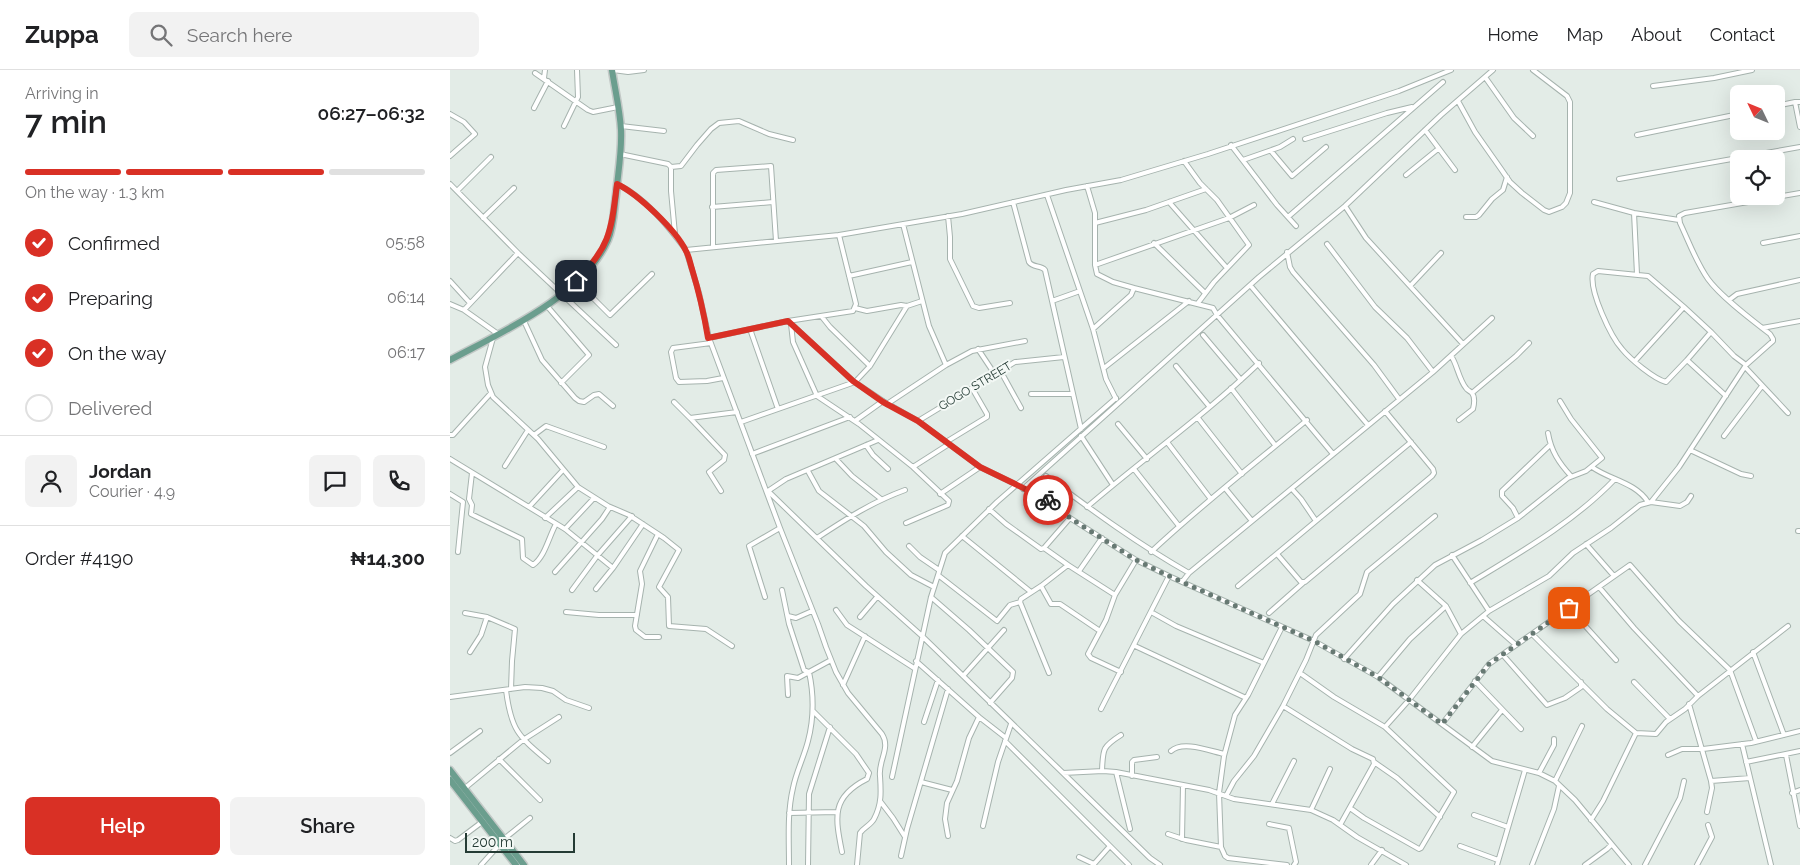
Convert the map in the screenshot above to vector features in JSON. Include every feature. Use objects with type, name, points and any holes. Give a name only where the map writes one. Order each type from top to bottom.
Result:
[{"type":"main road","points":[[450,360],[524,321],[547,306],[576,281],[598,256],[608,239],[617,184],[621,126],[613,70]]},
{"type":"main road","points":[[450,770],[465,788],[516,865]]},
{"type":"main road","points":[[450,780],[482,822],[524,865]]},
{"type":"street","points":[[534,108],[546,79],[545,70]]},
{"type":"street","points":[[564,126],[579,93],[577,70]]},
{"type":"street","points":[[613,70],[628,72],[644,70]]},
{"type":"street","points":[[686,250],[839,236],[948,216],[1121,180],[1399,91],[1451,70]]},
{"type":"street","points":[[1022,489],[1287,252],[1345,206],[1425,130],[1494,70]]},
{"type":"street","points":[[1458,101],[1475,132],[1507,177],[1522,193],[1546,212],[1555,211],[1562,207],[1569,198],[1570,102],[1566,96],[1533,70]]},
{"type":"street","points":[[1653,86],[1714,78],[1752,70]]},
{"type":"street","points":[[535,73],[593,112],[618,107]]},
{"type":"street","points":[[1485,77],[1514,118],[1533,136]]},
{"type":"street","points":[[1288,217],[1443,82]]},
{"type":"street","points":[[1785,104],[1798,102],[1800,127]]},
{"type":"street","points":[[1305,139],[1387,113],[1414,107]]},
{"type":"street","points":[[450,114],[464,122],[475,134],[450,156]]},
{"type":"street","points":[[1637,135],[1730,116]]},
{"type":"street","points":[[620,154],[668,164],[671,167],[681,166],[711,129],[719,123],[739,121],[769,134],[793,140]]},
{"type":"street","points":[[621,126],[664,131]]},
{"type":"street","points":[[1425,130],[1455,170]]},
{"type":"street","points":[[1243,160],[1293,140]]},
{"type":"street","points":[[1231,145],[1277,205],[1296,226]]},
{"type":"street","points":[[1271,150],[1292,176],[1326,147]]},
{"type":"street","points":[[1619,179],[1800,147]]},
{"type":"street","points":[[1406,175],[1438,149]]},
{"type":"street","points":[[457,192],[491,157]]},
{"type":"street","points":[[1184,161],[1217,200],[1249,245],[1198,303]]},
{"type":"street","points":[[713,247],[713,173],[716,170],[771,166],[776,241]]},
{"type":"street","points":[[671,167],[675,236]]},
{"type":"street","points":[[1466,218],[1479,215],[1492,199],[1503,190],[1507,177]]},
{"type":"street","points":[[450,184],[518,253],[616,345]]},
{"type":"street","points":[[617,184],[637,196],[667,225],[686,250],[699,294],[708,338],[768,491],[812,611],[843,685],[886,741],[879,776],[882,790],[880,801],[874,820],[860,833],[857,865]]},
{"type":"street","points":[[1087,186],[1095,213],[1096,272],[1101,277],[1134,288],[1212,307],[1333,454]]},
{"type":"street","points":[[483,218],[514,188]]},
{"type":"street","points":[[1095,223],[1146,210],[1206,189]]},
{"type":"street","points":[[1679,220],[1680,216],[1685,213],[1800,192]]},
{"type":"street","points":[[1047,195],[1093,329],[1106,379],[1118,403]]},
{"type":"street","points":[[712,207],[773,202]]},
{"type":"street","points":[[1013,202],[1029,262],[1045,270],[1082,436],[1113,485]]},
{"type":"street","points":[[1169,202],[1227,268]]},
{"type":"street","points":[[1594,202],[1634,213],[1679,220]]},
{"type":"street","points":[[1095,265],[1229,218],[1254,205]]},
{"type":"street","points":[[1345,206],[1366,238],[1463,344]]},
{"type":"street","points":[[1634,213],[1637,274]]},
{"type":"street","points":[[948,216],[950,259],[972,304],[979,308],[1010,303]]},
{"type":"street","points":[[1649,502],[1679,468],[1746,366],[1773,341],[1772,336],[1708,280],[1699,265],[1679,220]]},
{"type":"street","points":[[903,224],[929,326],[946,365]]},
{"type":"street","points":[[839,236],[856,304],[855,308]]},
{"type":"street","points":[[1762,243],[1800,236]]},
{"type":"street","points":[[1154,243],[1205,293]]},
{"type":"street","points":[[1327,244],[1375,307],[1407,338],[1433,372]]},
{"type":"street","points":[[1287,252],[1293,272],[1374,365],[1399,399]]},
{"type":"street","points":[[464,310],[518,253]]},
{"type":"street","points":[[1410,286],[1442,253]]},
{"type":"street","points":[[849,276],[912,262]]},
{"type":"street","points":[[1711,332],[1666,382],[1635,361],[1618,344],[1598,305],[1593,274],[1598,271],[1637,274],[1653,279],[1711,332],[1746,366],[1788,413]]},
{"type":"street","points":[[576,281],[610,315],[652,274]]},
{"type":"street","points":[[450,280],[470,304]]},
{"type":"street","points":[[1729,300],[1737,294],[1800,280]]},
{"type":"street","points":[[1250,285],[1368,425]]},
{"type":"street","points":[[1093,329],[1131,296],[1134,288]]},
{"type":"street","points":[[1052,301],[1080,290]]},
{"type":"street","points":[[708,338],[822,317],[855,308],[867,311],[901,305],[907,306],[922,301]]},
{"type":"street","points":[[1104,368],[1190,301]]},
{"type":"street","points":[[450,304],[464,310],[496,335],[485,367],[488,385],[492,393],[534,435],[562,470],[578,487],[594,498],[632,516],[679,550],[660,587],[668,597],[667,621],[669,626],[706,629],[732,646]]},
{"type":"street","points":[[547,306],[589,355],[561,383]]},
{"type":"street","points":[[741,422],[855,382],[870,366],[907,306]]},
{"type":"street","points":[[1635,361],[1684,307]]},
{"type":"street","points":[[822,317],[836,334],[870,366]]},
{"type":"street","points":[[1182,582],[1189,573],[1433,372],[1492,318]]},
{"type":"street","points":[[524,321],[542,360],[579,401],[584,402],[594,394],[599,394],[613,406]]},
{"type":"street","points":[[1762,328],[1800,321]]},
{"type":"street","points":[[789,323],[855,382],[885,403],[918,421],[980,467],[1048,500],[1070,518],[1136,560],[1314,641],[1378,677],[1492,761],[1539,773],[1555,781],[1575,800],[1629,865]]},
{"type":"street","points":[[789,323],[793,342],[817,396],[850,417],[913,467],[949,501],[948,505],[906,524]]},
{"type":"street","points":[[750,329],[778,409]]},
{"type":"street","points":[[1203,334],[1241,380]]},
{"type":"street","points":[[854,421],[946,365],[978,349],[1025,341]]},
{"type":"street","points":[[711,343],[676,347],[671,350],[676,378],[679,382],[724,378]]},
{"type":"street","points":[[1472,393],[1529,343]]},
{"type":"street","points":[[978,349],[994,373]]},
{"type":"street","points":[[1451,356],[1454,359],[1456,371],[1465,388],[1472,393]]},
{"type":"street","name":"GOGO STREET","points":[[918,421],[994,373],[1017,361],[1064,357]]},
{"type":"street","points":[[1687,360],[1726,396]]},
{"type":"street","points":[[1087,507],[1198,418],[1209,406],[1259,363]]},
{"type":"street","points":[[1176,366],[1209,406]]},
{"type":"street","points":[[1000,370],[1021,408]]},
{"type":"street","points":[[1724,436],[1762,386]]},
{"type":"street","points":[[913,467],[987,417],[972,388]]},
{"type":"street","points":[[1230,388],[1275,446]]},
{"type":"street","points":[[450,435],[453,435],[492,393]]},
{"type":"street","points":[[1458,420],[1473,409],[1472,393]]},
{"type":"street","points":[[1031,394],[1073,394]]},
{"type":"street","points":[[892,777],[914,668],[931,597],[945,554],[989,509],[1116,398]]},
{"type":"street","points":[[1344,659],[1392,604],[1434,565],[1482,540],[1518,518],[1571,476],[1592,468],[1602,458],[1571,419],[1560,401]]},
{"type":"street","points":[[674,402],[725,455],[724,460],[709,472],[721,491]]},
{"type":"street","points":[[1269,613],[1434,473],[1433,469],[1385,411]]},
{"type":"street","points":[[690,418],[737,412]]},
{"type":"street","points":[[752,454],[850,417]]},
{"type":"street","points":[[1198,418],[1242,474]]},
{"type":"street","points":[[1152,552],[1210,498],[1225,488],[1306,420]]},
{"type":"street","points":[[1118,424],[1147,459]]},
{"type":"street","points":[[534,435],[546,426],[604,447]]},
{"type":"street","points":[[504,466],[528,430]]},
{"type":"street","points":[[1548,433],[1550,445],[1558,462],[1571,476]]},
{"type":"street","points":[[768,491],[786,480],[878,440]]},
{"type":"street","points":[[1166,442],[1210,498]]},
{"type":"street","points":[[1238,586],[1411,442]]},
{"type":"street","points":[[866,445],[888,470]]},
{"type":"street","points":[[1518,518],[1514,508],[1502,496],[1502,491],[1550,445]]},
{"type":"street","points":[[1690,450],[1741,474],[1751,476]]},
{"type":"street","points":[[450,459],[565,529],[613,568]]},
{"type":"street","points":[[836,459],[852,476],[881,499]]},
{"type":"street","points":[[940,494],[980,467]]},
{"type":"street","points":[[1592,468],[1615,478],[1644,496],[1649,502]]},
{"type":"street","points":[[1134,469],[1179,526]]},
{"type":"street","points":[[529,507],[562,470]]},
{"type":"street","points":[[808,471],[819,491],[852,515],[886,552],[911,575],[934,587]]},
{"type":"street","points":[[472,473],[469,499],[472,505],[471,514],[522,539],[523,558],[533,565],[536,564],[545,549],[556,524]]},
{"type":"street","points":[[1046,476],[1152,552],[1189,573]]},
{"type":"street","points":[[1470,583],[1543,538],[1595,499],[1615,478]]},
{"type":"street","points":[[545,518],[578,487]]},
{"type":"street","points":[[1225,488],[1252,521]]},
{"type":"street","points":[[1292,489],[1316,520]]},
{"type":"street","points":[[817,538],[881,499],[905,490]]},
{"type":"street","points":[[768,491],[877,596],[922,636],[1150,858],[1160,865]]},
{"type":"street","points":[[450,494],[463,502],[458,552]]},
{"type":"street","points":[[1385,727],[1461,634],[1489,611],[1549,576],[1573,553],[1611,528],[1640,505],[1649,502],[1680,506],[1687,502],[1691,496]]},
{"type":"street","points":[[565,529],[594,498]]},
{"type":"street","points":[[555,572],[602,519],[610,507]]},
{"type":"street","points":[[989,509],[1038,548],[1044,548],[1115,595]]},
{"type":"street","points":[[572,590],[597,556],[632,516]]},
{"type":"street","points":[[1226,796],[1234,781],[1254,756],[1283,706],[1300,674],[1316,635],[1360,594],[1366,572],[1435,516]]},
{"type":"street","points":[[1044,548],[1070,518]]},
{"type":"street","points":[[596,590],[643,524]]},
{"type":"street","points":[[765,597],[749,546],[780,528]]},
{"type":"street","points":[[658,534],[640,571],[642,584],[636,630],[641,636],[659,637]]},
{"type":"street","points":[[962,536],[1031,592]]},
{"type":"street","points":[[1079,572],[1102,538]]},
{"type":"street","points":[[1586,544],[1614,576]]},
{"type":"street","points":[[909,546],[997,621],[1010,605],[1020,602],[1021,599],[1068,565]]},
{"type":"street","points":[[1277,554],[1303,583]]},
{"type":"street","points":[[1452,555],[1489,611]]},
{"type":"street","points":[[1121,672],[1091,658],[1088,654],[1115,595],[1136,560]]},
{"type":"street","points":[[1442,724],[1489,664],[1533,635],[1627,565],[1632,566],[1679,620],[1730,670],[1756,741]]},
{"type":"street","points":[[1101,709],[1135,646],[1169,576]]},
{"type":"street","points":[[1417,580],[1446,606],[1461,634]]},
{"type":"street","points":[[1041,586],[1051,604],[1060,604],[1100,630]]},
{"type":"street","points":[[1598,587],[1698,696]]},
{"type":"street","points":[[782,590],[803,667],[804,670],[809,672]]},
{"type":"street","points":[[860,617],[877,596]]},
{"type":"street","points":[[931,597],[1013,672],[1013,675],[990,703]]},
{"type":"street","points":[[1020,602],[1049,673]]},
{"type":"street","points":[[1378,677],[1410,638],[1446,606]]},
{"type":"street","points":[[1569,608],[1616,660]]},
{"type":"street","points":[[836,610],[847,625],[914,668]]},
{"type":"street","points":[[788,616],[796,618],[812,611]]},
{"type":"street","points":[[566,612],[599,615],[637,615]]},
{"type":"street","points":[[1151,612],[1176,626],[1264,663]]},
{"type":"street","points":[[466,613],[487,617],[515,629],[511,689]]},
{"type":"street","points":[[1483,616],[1516,645]]},
{"type":"street","points":[[470,652],[481,635],[487,617]]},
{"type":"street","points":[[1533,635],[1608,709],[1636,733],[1656,734],[1670,719],[1685,709],[1698,696],[1788,626]]},
{"type":"street","points":[[1282,627],[1246,698],[1235,715],[1224,754],[1219,793],[1221,847],[1228,858],[1287,865]]},
{"type":"street","points":[[963,676],[1004,630]]},
{"type":"street","points":[[843,685],[866,636]]},
{"type":"street","points":[[1135,646],[1246,698]]},
{"type":"street","points":[[1753,652],[1784,735]]},
{"type":"street","points":[[1503,655],[1547,705],[1569,696],[1581,687],[1581,682]]},
{"type":"street","points":[[788,695],[788,676],[798,678],[832,660]]},
{"type":"street","points":[[916,661],[1005,739],[1129,865]]},
{"type":"street","points":[[789,865],[789,813],[793,788],[808,740],[813,711],[814,694],[809,672]]},
{"type":"street","points":[[1300,674],[1334,697],[1385,727],[1454,790],[1454,794],[1419,849],[1350,808]]},
{"type":"street","points":[[924,722],[938,680]]},
{"type":"street","points":[[1475,681],[1522,729]]},
{"type":"street","points":[[1634,682],[1670,719]]},
{"type":"street","points":[[450,697],[525,687],[542,688],[553,691],[566,700],[590,708]]},
{"type":"street","points":[[901,856],[920,782],[948,689]]},
{"type":"street","points":[[506,690],[510,718],[523,740],[548,761]]},
{"type":"street","points":[[1689,704],[1711,781],[1712,788],[1706,812]]},
{"type":"street","points":[[1283,706],[1352,749],[1373,759],[1374,762],[1397,778],[1440,817]]},
{"type":"street","points":[[1472,747],[1502,710]]},
{"type":"street","points":[[813,711],[856,754],[869,773],[867,778],[855,785],[846,794],[837,812],[836,824],[842,852]]},
{"type":"street","points":[[465,788],[523,740],[559,717]]},
{"type":"street","points":[[948,836],[945,819],[947,803],[957,782],[969,738],[979,717]]},
{"type":"street","points":[[983,826],[1005,739],[1011,724]]},
{"type":"street","points":[[1555,781],[1582,726]]},
{"type":"street","points":[[808,865],[809,794],[830,727]]},
{"type":"street","points":[[1668,755],[1682,749],[1703,749],[1742,744],[1800,730]]},
{"type":"street","points":[[450,753],[480,731]]},
{"type":"street","points":[[1591,820],[1603,801],[1636,733]]},
{"type":"street","points":[[1102,771],[1106,744],[1121,735]]},
{"type":"street","points":[[1539,773],[1554,745],[1554,739]]},
{"type":"street","points":[[1742,744],[1769,865]]},
{"type":"street","points":[[1171,751],[1177,747],[1188,746],[1224,754]]},
{"type":"street","points":[[1746,762],[1800,751]]},
{"type":"street","points":[[1786,755],[1800,826]]},
{"type":"street","points":[[1132,776],[1132,762],[1134,760],[1157,757]]},
{"type":"street","points":[[499,759],[540,800]]},
{"type":"street","points":[[1272,804],[1294,761]]},
{"type":"street","points":[[1340,825],[1374,762]]},
{"type":"street","points":[[1311,810],[1330,769]]},
{"type":"street","points":[[1497,865],[1525,770]]},
{"type":"street","points":[[1063,773],[1116,772],[1183,785],[1226,796],[1311,810],[1322,814],[1406,865]]},
{"type":"street","points":[[1116,772],[1130,829]]},
{"type":"street","points":[[1711,781],[1750,778]]},
{"type":"street","points":[[1645,865],[1680,798],[1684,781]]},
{"type":"street","points":[[920,782],[952,790]]},
{"type":"street","points":[[1182,839],[1183,785]]},
{"type":"street","points":[[1532,865],[1554,809],[1559,786]]},
{"type":"street","points":[[1792,793],[1800,790]]},
{"type":"street","points":[[880,801],[905,837]]},
{"type":"street","points":[[789,813],[837,812]]},
{"type":"street","points":[[1474,815],[1508,827]]},
{"type":"street","points":[[481,865],[502,842],[530,818]]},
{"type":"street","points":[[450,838],[455,841],[458,840],[482,822]]},
{"type":"street","points":[[1268,824],[1289,828],[1296,862],[1294,865]]},
{"type":"street","points":[[1698,865],[1712,836],[1708,825]]},
{"type":"street","points":[[1168,834],[1182,839],[1221,847]]},
{"type":"street","points":[[1585,865],[1611,845]]},
{"type":"street","points":[[1079,857],[1094,864],[1110,846]]},
{"type":"street","points":[[1460,846],[1498,860]]},
{"type":"street","points":[[1371,865],[1382,850]]},
{"type":"way so far","points":[[1048,500],[1070,518],[1136,560],[1314,641],[1378,677],[1442,724],[1489,664],[1569,608]]},
{"type":"route","points":[[576,281],[588,270],[608,239],[613,220],[617,184],[626,188],[667,225],[686,250],[699,294],[708,338],[788,321],[853,381],[883,402],[918,421],[980,467],[1048,500]]}]
